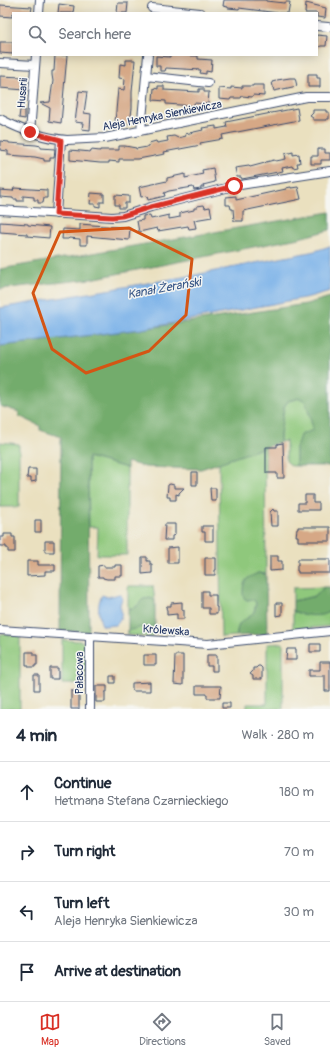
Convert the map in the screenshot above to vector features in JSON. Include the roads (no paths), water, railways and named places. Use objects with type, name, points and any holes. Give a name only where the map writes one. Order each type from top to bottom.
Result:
[{"type":"street","points":[[39,12],[40,0]]},
{"type":"street","points":[[152,7],[192,12]]},
{"type":"street","points":[[318,26],[328,27]]},
{"type":"street","name":"Husarii","points":[[30,132],[36,56]]},
{"type":"street","points":[[141,130],[148,56]]},
{"type":"street","points":[[0,63],[35,65]]},
{"type":"street","points":[[146,76],[208,83]]},
{"type":"street","name":"Aleja Henryka Sienkiewicza","points":[[0,119],[30,132],[61,140],[105,138],[306,97],[330,97]]},
{"type":"street","points":[[56,214],[61,140]]},
{"type":"street","points":[[0,210],[112,217],[122,216],[234,186],[330,171]]},
{"type":"street","name":"Królewska","points":[[0,630],[208,644],[330,630]]},
{"type":"street","name":"Pałacowa","points":[[90,636],[90,709]]},
{"type":"water","name":"Kanał Żerański","points":[[330,246],[330,291],[309,297],[142,329],[0,346],[0,308],[195,275],[315,251]]},
{"type":"water","points":[[119,594],[122,598],[120,604],[121,616],[119,622],[116,625],[102,625],[99,610],[100,598],[102,595],[108,597]]}]
